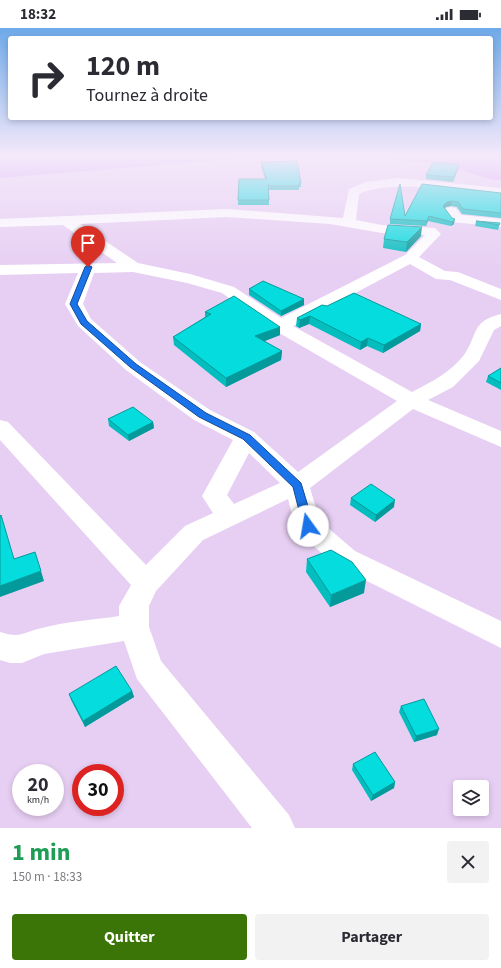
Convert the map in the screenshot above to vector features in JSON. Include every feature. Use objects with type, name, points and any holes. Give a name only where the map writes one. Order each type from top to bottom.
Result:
[{"type":"street","points":[[349,223],[353,193]]},
{"type":"street","points":[[451,211],[457,218],[501,223]]},
{"type":"street","points":[[0,223],[227,213],[281,216],[349,223],[382,229],[433,233],[410,258],[280,326]]},
{"type":"street","points":[[66,221],[133,267]]},
{"type":"street","points":[[410,258],[442,276],[452,275],[501,295]]},
{"type":"street","points":[[88,267],[74,304],[84,322],[133,366],[202,415],[246,437],[297,485],[308,526],[345,558],[501,635]]},
{"type":"street","points":[[0,270],[133,267],[190,279],[228,290],[280,326],[411,400],[501,440]]},
{"type":"street","points":[[194,534],[297,485],[411,400],[446,382],[472,357],[486,327],[501,319]]},
{"type":"street","points":[[0,427],[146,583]]},
{"type":"street","points":[[246,437],[194,534],[146,583],[134,606],[134,627],[148,669],[276,828]]},
{"type":"street","points":[[214,496],[230,517]]},
{"type":"street","points":[[0,646],[10,649],[22,649],[42,641],[134,627]]},
{"type":"building","points":[[238,193],[269,193],[269,200],[238,200]]},
{"type":"building","points":[[397,193],[401,193],[405,216],[417,193],[501,193],[501,213],[463,209],[458,202],[452,201],[447,202],[443,206],[452,218],[455,219],[452,222],[429,216],[427,221],[390,219]]},
{"type":"building","points":[[476,221],[500,223],[499,225]]},
{"type":"building","points":[[388,225],[422,227],[407,242],[384,239]]},
{"type":"building","points":[[263,281],[304,299],[281,311],[249,289]]},
{"type":"building","points":[[354,293],[421,324],[384,345],[368,338],[361,342],[310,316],[300,320],[297,318],[322,305],[327,306]]},
{"type":"building","points":[[234,296],[280,327],[255,336],[282,351],[226,378],[173,337],[211,314],[205,312]]},
{"type":"building","points":[[501,368],[501,383],[488,376]]},
{"type":"building","points":[[133,407],[153,422],[128,435],[108,419]]},
{"type":"building","points":[[371,484],[395,500],[376,515],[351,498]]},
{"type":"building","points":[[1,515],[14,559],[35,552],[41,571],[0,586],[0,516]]},
{"type":"building","points":[[331,550],[352,562],[366,580],[331,595],[307,559]]},
{"type":"building","points":[[116,666],[132,691],[83,721],[69,694]]},
{"type":"building","points":[[424,699],[439,729],[416,736],[401,706]]},
{"type":"building","points":[[375,752],[395,782],[373,795],[353,764]]},
{"type":"route","points":[[88,267],[74,304],[84,322],[104,342],[133,366],[202,415],[246,437],[297,485],[308,526]]}]
